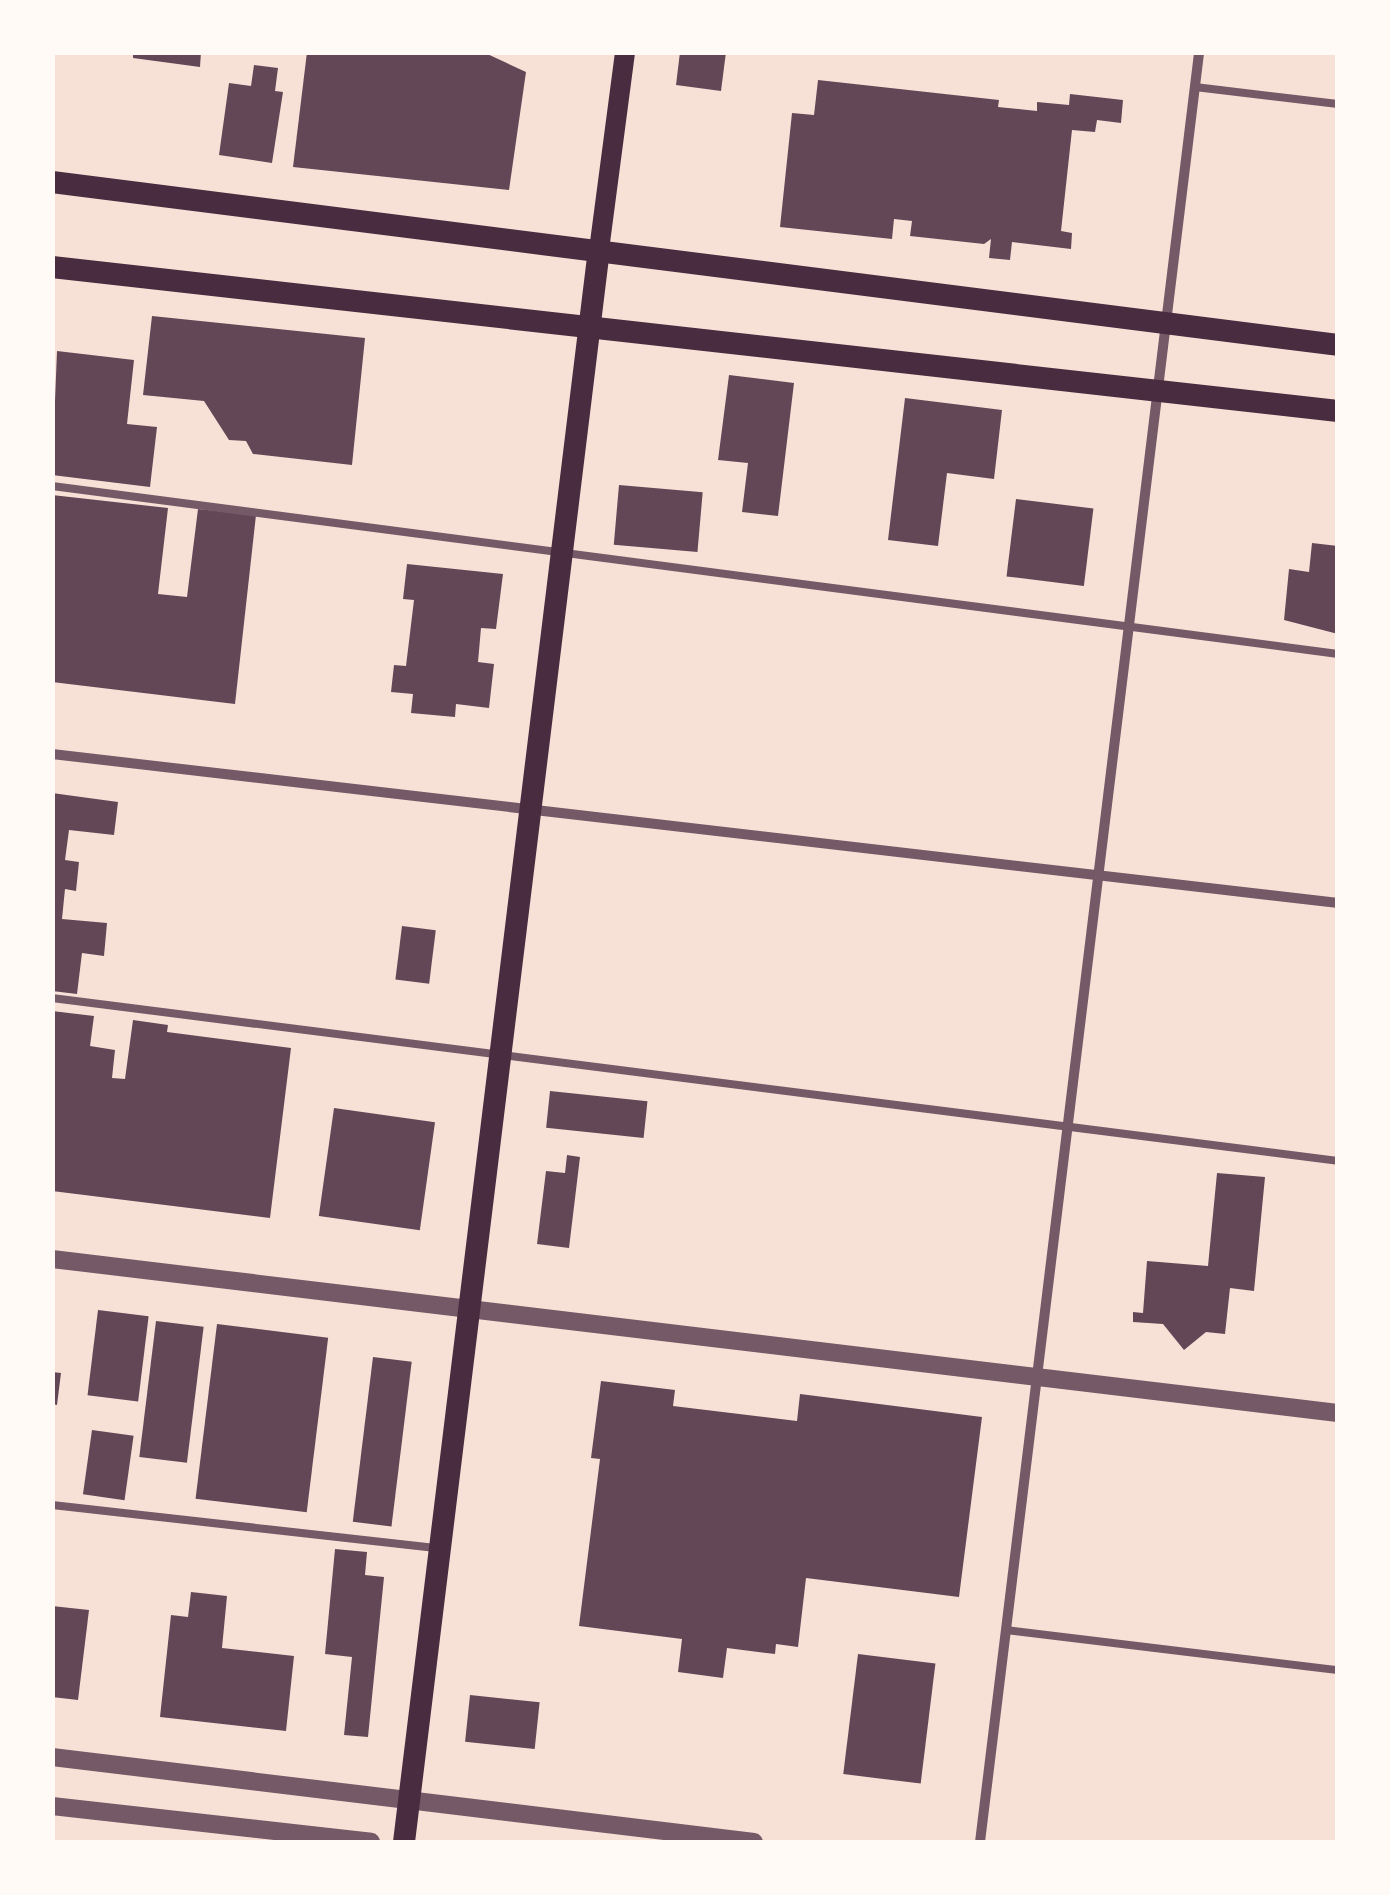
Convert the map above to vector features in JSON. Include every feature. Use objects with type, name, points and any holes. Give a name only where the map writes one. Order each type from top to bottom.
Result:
[{"type":"highway","points":[[52,182],[1338,345]]},
{"type":"highway","points":[[404,1842],[598,250]]},
{"type":"highway","points":[[52,266],[589,325],[1156,395],[1338,411]]},
{"type":"main road","points":[[598,250],[624,52]]},
{"type":"street","points":[[980,1842],[1200,52]]},
{"type":"street","points":[[52,754],[531,806],[1338,904]]},
{"type":"street","points":[[52,1259],[1338,1414]]},
{"type":"street","points":[[52,1757],[754,1842]]},
{"type":"street","points":[[52,1806],[371,1842]]},
{"type":"lane","points":[[1195,87],[1338,104]]},
{"type":"lane","points":[[52,486],[1128,623],[1338,654]]},
{"type":"lane","points":[[52,998],[1338,1161]]},
{"type":"lane","points":[[52,1505],[440,1549]]},
{"type":"lane","points":[[1006,1630],[1338,1670]]},
{"type":"building","points":[[133,52],[201,52],[200,67],[133,58]]},
{"type":"building","points":[[307,52],[483,52],[526,72],[509,190],[293,167]]},
{"type":"building","points":[[680,52],[726,52],[721,91],[676,85]]},
{"type":"building","points":[[254,65],[278,68],[275,91],[283,92],[272,163],[219,155],[229,83],[251,86]]},
{"type":"building","points":[[818,80],[999,100],[998,107],[1037,111],[1037,102],[1069,105],[1070,94],[1123,100],[1121,123],[1097,120],[1095,132],[1072,130],[1061,231],[1072,233],[1071,249],[1012,242],[1010,260],[989,258],[991,239],[984,244],[910,236],[912,221],[894,219],[892,239],[780,227],[792,113],[814,115]]},
{"type":"building","points":[[152,316],[365,338],[352,465],[253,454],[246,441],[229,440],[204,401],[143,395]]},
{"type":"building","points":[[57,351],[134,360],[127,424],[157,427],[150,487],[52,475]]},
{"type":"building","points":[[729,375],[794,383],[778,516],[742,512],[748,463],[718,460]]},
{"type":"building","points":[[905,398],[1002,410],[994,479],[947,473],[938,546],[888,540]]},
{"type":"building","points":[[619,485],[703,492],[697,552],[614,545]]},
{"type":"building","points":[[52,495],[168,508],[158,594],[187,597],[198,509],[256,515],[235,704],[52,682]]},
{"type":"building","points":[[1016,499],[1093,509],[1084,586],[1006,576]]},
{"type":"building","points":[[1312,543],[1338,546],[1338,634],[1284,620],[1289,569],[1309,572]]},
{"type":"building","points":[[407,564],[503,574],[496,629],[481,628],[478,662],[494,664],[489,708],[456,704],[455,717],[411,713],[413,694],[391,692],[394,665],[406,666],[414,600],[403,599]]},
{"type":"building","points":[[52,793],[118,802],[114,835],[69,830],[65,860],[79,862],[76,891],[65,889],[62,919],[107,923],[104,956],[82,953],[77,994],[52,991]]},
{"type":"building","points":[[402,926],[436,930],[429,984],[395,980]]},
{"type":"building","points":[[52,1011],[94,1016],[90,1046],[115,1050],[112,1078],[125,1079],[133,1020],[168,1025],[167,1032],[291,1048],[270,1218],[52,1191]]},
{"type":"building","points":[[550,1091],[647,1101],[644,1138],[546,1128]]},
{"type":"building","points":[[334,1108],[435,1122],[420,1230],[319,1216]]},
{"type":"building","points":[[567,1155],[580,1157],[569,1248],[537,1244],[546,1171],[565,1173]]},
{"type":"building","points":[[1217,1173],[1265,1177],[1254,1291],[1230,1288],[1225,1334],[1206,1332],[1184,1350],[1163,1324],[1133,1322],[1133,1312],[1143,1313],[1147,1261],[1208,1266]]},
{"type":"building","points":[[98,1310],[149,1316],[138,1402],[88,1395]]},
{"type":"building","points":[[156,1321],[204,1327],[187,1463],[139,1457]]},
{"type":"building","points":[[217,1324],[328,1338],[307,1512],[196,1499]]},
{"type":"building","points":[[373,1357],[412,1362],[391,1527],[353,1522]]},
{"type":"building","points":[[52,1372],[61,1373],[57,1405],[52,1404]]},
{"type":"building","points":[[601,1381],[675,1390],[673,1406],[797,1421],[800,1394],[982,1417],[959,1597],[806,1578],[798,1647],[776,1644],[775,1654],[727,1648],[723,1678],[678,1672],[682,1639],[579,1626],[600,1459],[591,1458]]},
{"type":"building","points":[[92,1430],[134,1436],[125,1500],[83,1494]]},
{"type":"building","points":[[335,1549],[367,1552],[365,1575],[384,1577],[368,1737],[344,1735],[352,1657],[325,1654]]},
{"type":"building","points":[[191,1592],[227,1596],[222,1648],[294,1656],[286,1731],[160,1717],[171,1615],[188,1617]]},
{"type":"building","points":[[52,1606],[89,1610],[78,1700],[52,1697]]},
{"type":"building","points":[[858,1654],[935,1664],[921,1784],[843,1774]]},
{"type":"building","points":[[470,1695],[540,1702],[535,1749],[465,1742]]}]
